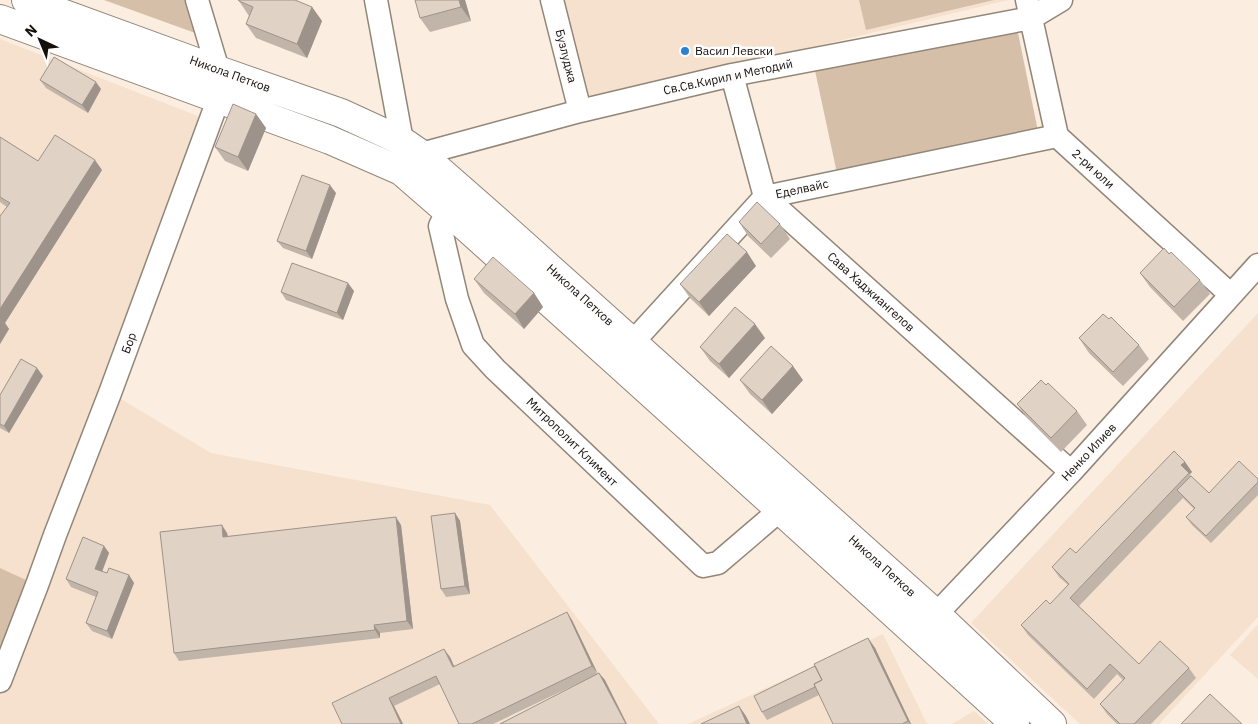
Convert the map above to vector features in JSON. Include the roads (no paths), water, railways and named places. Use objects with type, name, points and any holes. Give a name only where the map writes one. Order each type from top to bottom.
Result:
[{"type":"main road","name":"Никола Петков","points":[[26,0],[341,113],[408,156],[486,210],[780,510],[916,636],[1015,724]]},
{"type":"main road","name":"Никола Петков","points":[[0,19],[330,140],[408,156],[448,212],[624,351],[936,614],[1052,724]]},
{"type":"street","name":"Бор","points":[[0,681],[110,393],[218,100],[218,70],[197,0]]},
{"type":"street","points":[[376,0],[408,156]]},
{"type":"street","name":"Бузлуджа","points":[[552,0],[580,111]]},
{"type":"street","name":"Св.Св.Кирил и Методий","points":[[408,156],[580,111],[1029,9],[1061,0]]},
{"type":"street","points":[[1029,9],[1057,136]]},
{"type":"street","points":[[732,75],[765,197]]},
{"type":"street","name":"Еделвайс","points":[[624,351],[765,197],[1057,136]]},
{"type":"street","name":"2-ри юли","points":[[1057,136],[1232,295]]},
{"type":"street","name":"Сава Хаджиангелов","points":[[765,197],[1071,472]]},
{"type":"street","name":"Митрополит Климент","points":[[448,212],[440,226],[457,299],[473,345],[702,566],[718,563],[780,510]]},
{"type":"street","name":"Ненко Илиев","points":[[916,636],[1071,472],[1258,265]]},
{"type":"place","name":"Васил Левски","points":[[685,51]]}]
